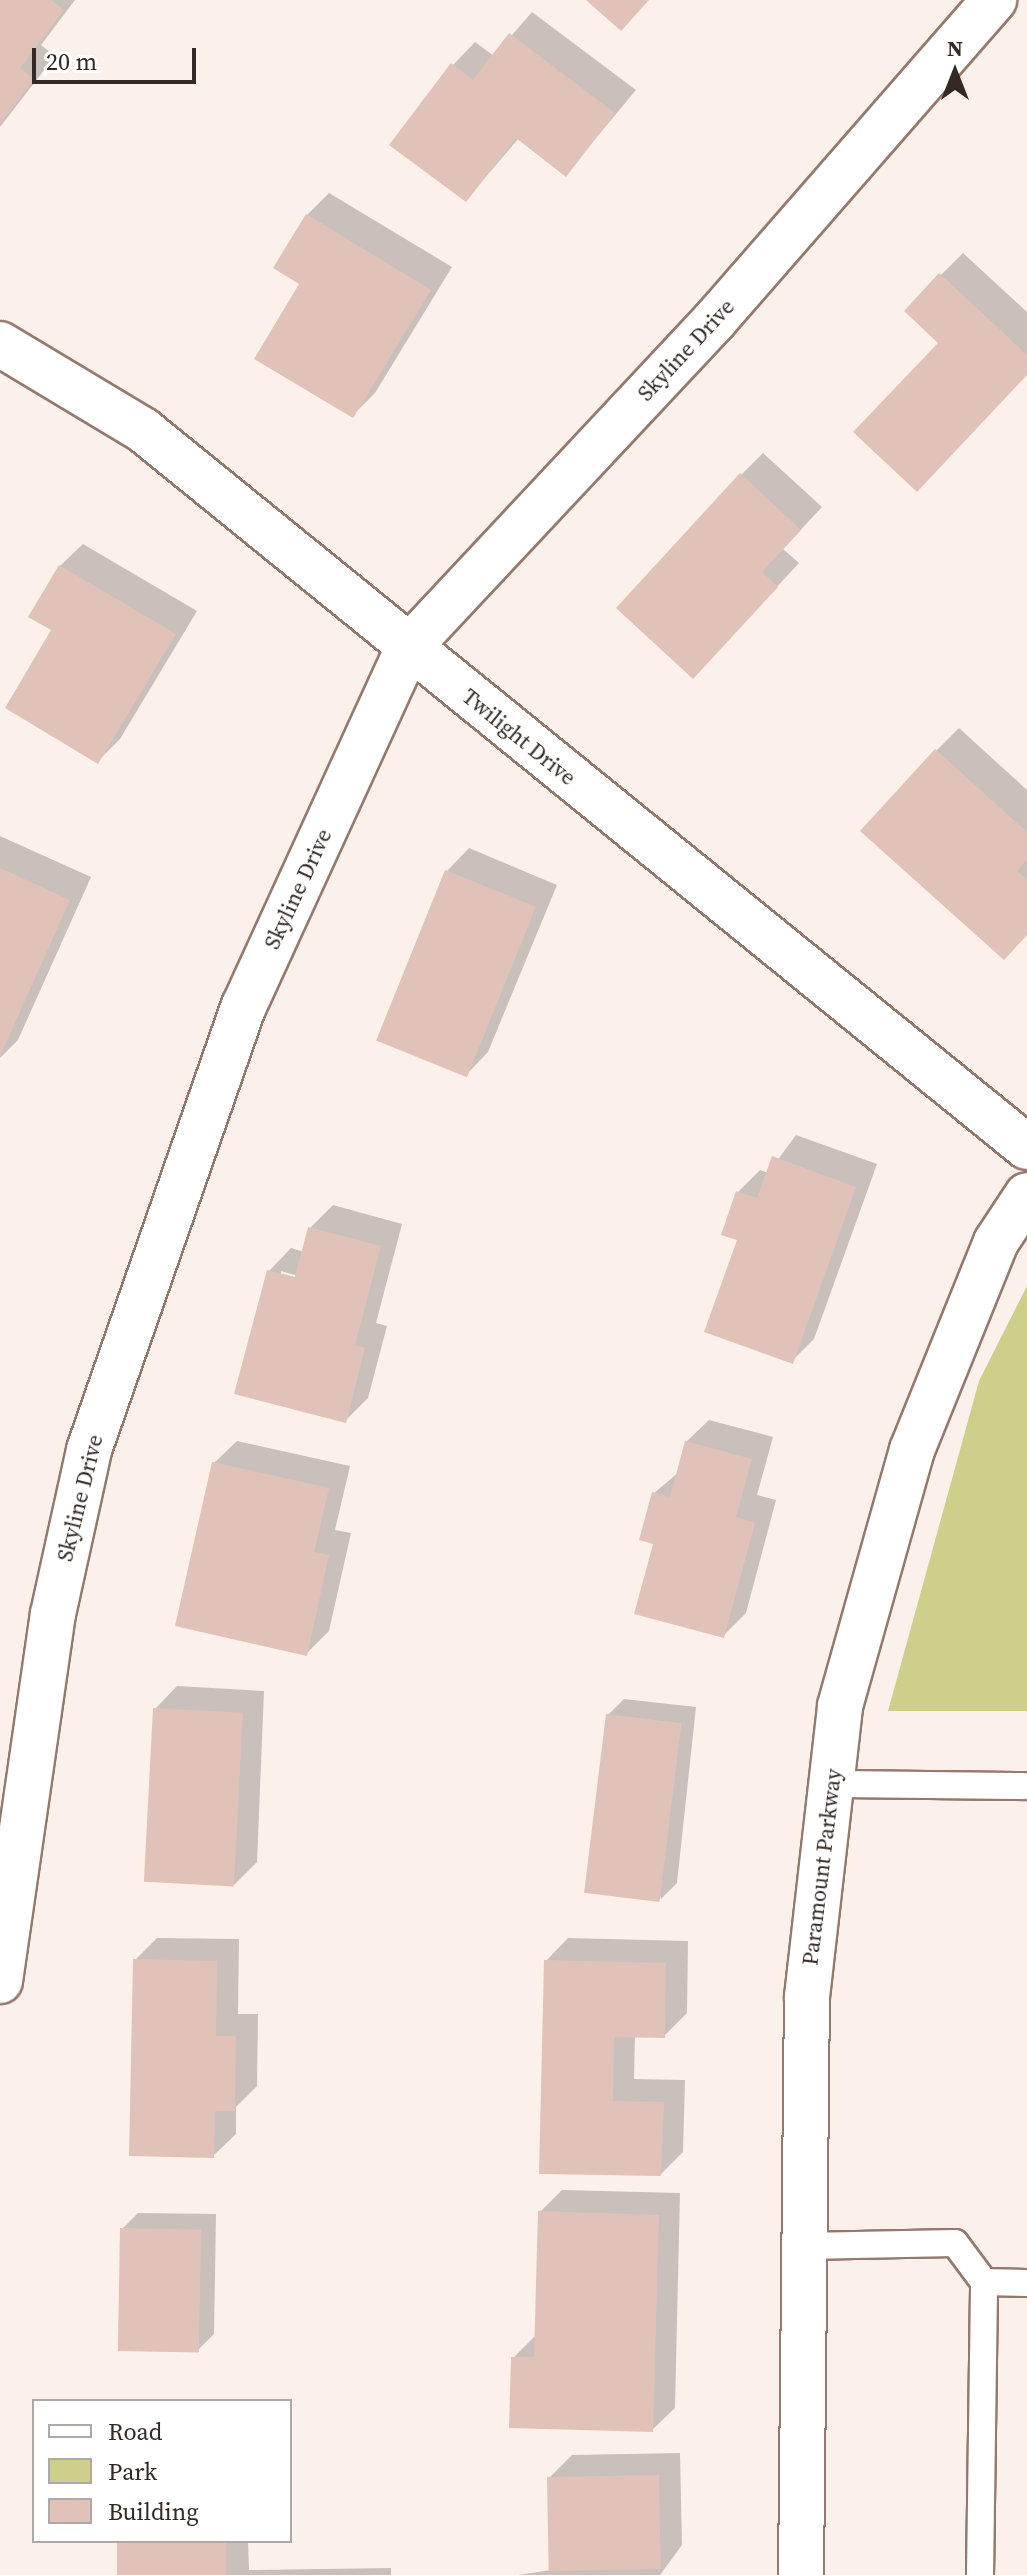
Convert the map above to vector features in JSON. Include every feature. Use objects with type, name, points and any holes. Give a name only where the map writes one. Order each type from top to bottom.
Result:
[{"type":"street","name":"Skyline Drive","points":[[0,1981],[53,1614],[89,1450],[244,1006],[408,648],[715,320],[994,0]]},
{"type":"street","name":"Twilight Drive","points":[[0,344],[143,430],[1027,1147]]},
{"type":"street","name":"Paramount Parkway","points":[[801,2575],[807,1997],[840,1706],[912,1450],[996,1242],[1027,1195]]},
{"type":"lane","points":[[832,1784],[1024,1786]]},
{"type":"lane","points":[[805,2246],[955,2243],[984,2282],[980,2575]]},
{"type":"lane","points":[[984,2282],[1027,2283]]},
{"type":"green space","points":[[1027,1286],[1027,1711],[888,1711],[979,1381]]},
{"type":"building","points":[[0,0],[51,0],[64,10],[20,68],[34,79],[0,124]]},
{"type":"building","points":[[586,0],[649,0],[621,31]]},
{"type":"building","points":[[509,33],[615,113],[566,177],[516,138],[466,202],[389,145],[451,63],[473,80]]},
{"type":"building","points":[[306,214],[431,290],[353,418],[254,359],[299,284],[273,268]]},
{"type":"building","points":[[939,273],[1027,355],[1027,375],[917,492],[853,432],[938,343],[904,311]]},
{"type":"building","points":[[740,473],[801,530],[762,572],[778,587],[693,679],[616,608]]},
{"type":"building","points":[[59,565],[176,634],[98,764],[5,708],[51,630],[28,617]]},
{"type":"building","points":[[935,749],[1027,832],[1027,859],[1017,871],[1027,880],[1027,935],[1004,960],[860,831]]},
{"type":"building","points":[[0,868],[70,900],[0,1056]]},
{"type":"building","points":[[445,870],[536,907],[467,1077],[376,1041]]},
{"type":"building","points":[[772,1156],[856,1187],[793,1364],[704,1332],[737,1240],[721,1235],[736,1191],[757,1198]]},
{"type":"building","points":[[308,1227],[381,1246],[355,1345],[365,1348],[346,1423],[234,1394],[267,1270],[295,1277]]},
{"type":"building","points":[[685,1441],[752,1459],[736,1517],[755,1523],[724,1638],[634,1614],[653,1544],[639,1540],[652,1492],[670,1497]]},
{"type":"building","points":[[212,1462],[329,1488],[314,1552],[329,1555],[307,1656],[175,1626]]},
{"type":"building","points":[[153,1708],[243,1713],[234,1886],[144,1882]]},
{"type":"building","points":[[606,1714],[681,1723],[659,1902],[584,1893]]},
{"type":"building","points":[[133,1959],[217,1961],[216,2036],[236,2036],[235,2111],[215,2111],[214,2158],[129,2156]]},
{"type":"building","points":[[544,1960],[666,1963],[665,2038],[614,2037],[613,2101],[664,2102],[661,2176],[539,2174]]},
{"type":"building","points":[[538,2211],[659,2215],[653,2432],[509,2428],[511,2357],[534,2357]]},
{"type":"building","points":[[120,2228],[201,2229],[199,2352],[118,2351]]},
{"type":"building","points":[[659,2475],[661,2569],[549,2571],[547,2477]]},
{"type":"building","points":[[117,2543],[226,2543],[226,2575],[117,2575]]}]
